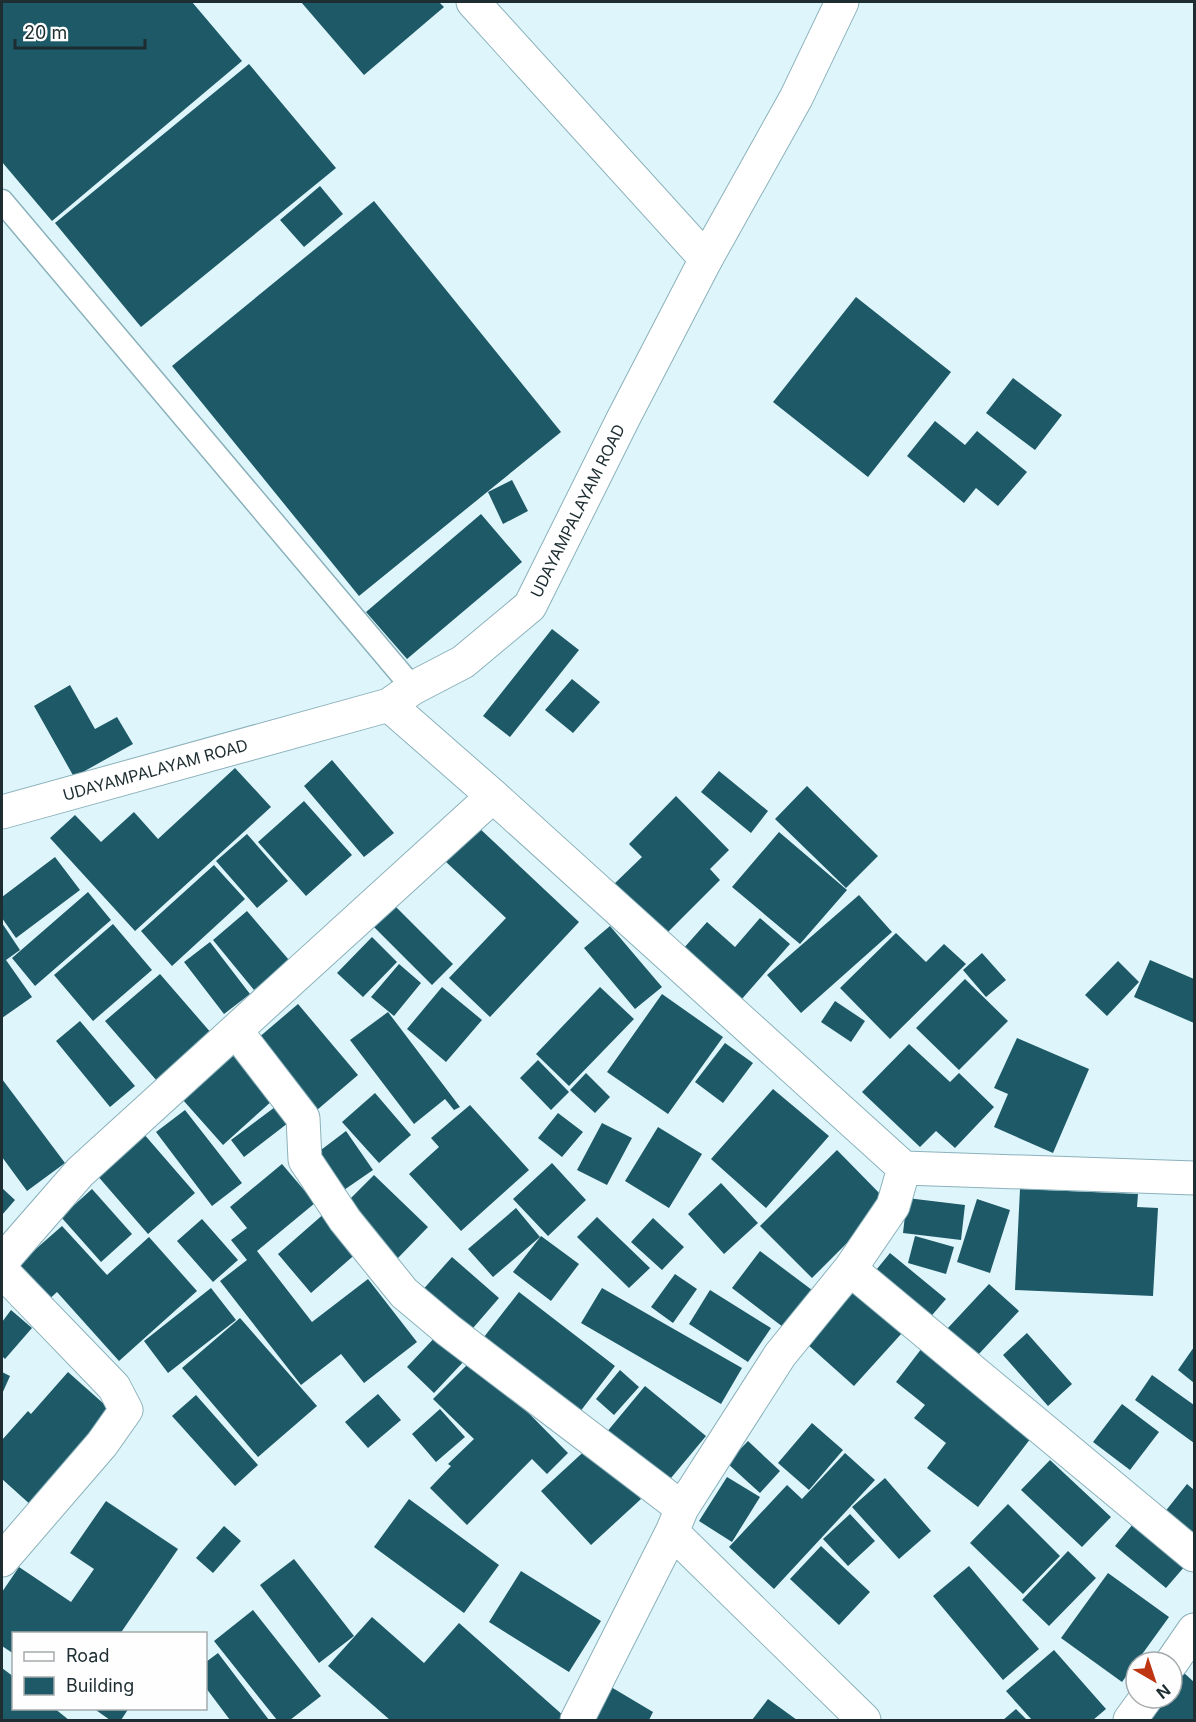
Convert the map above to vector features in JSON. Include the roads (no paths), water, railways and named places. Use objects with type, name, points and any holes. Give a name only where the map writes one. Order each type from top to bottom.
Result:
[{"type":"street","points":[[474,2],[706,259]]},
{"type":"street","name":"UDAYAMPALAYAM ROAD","points":[[2,812],[401,696],[463,662],[530,606],[623,418],[706,259],[796,98],[842,2]]},
{"type":"street","points":[[401,696],[493,796],[903,1168],[1194,1178]]},
{"type":"street","points":[[2,1560],[102,1444],[126,1410],[114,1387],[3,1272],[5,1258],[80,1172],[493,796]]},
{"type":"street","points":[[236,1031],[303,1118],[305,1160],[345,1220],[404,1293],[677,1520],[864,1720]]},
{"type":"street","points":[[577,1720],[677,1520],[780,1355],[850,1269],[893,1206],[903,1168]]},
{"type":"street","points":[[850,1269],[1194,1555]]},
{"type":"street","points":[[1180,1650],[1194,1630]]},
{"type":"lane","points":[[2,201],[401,696]]}]
